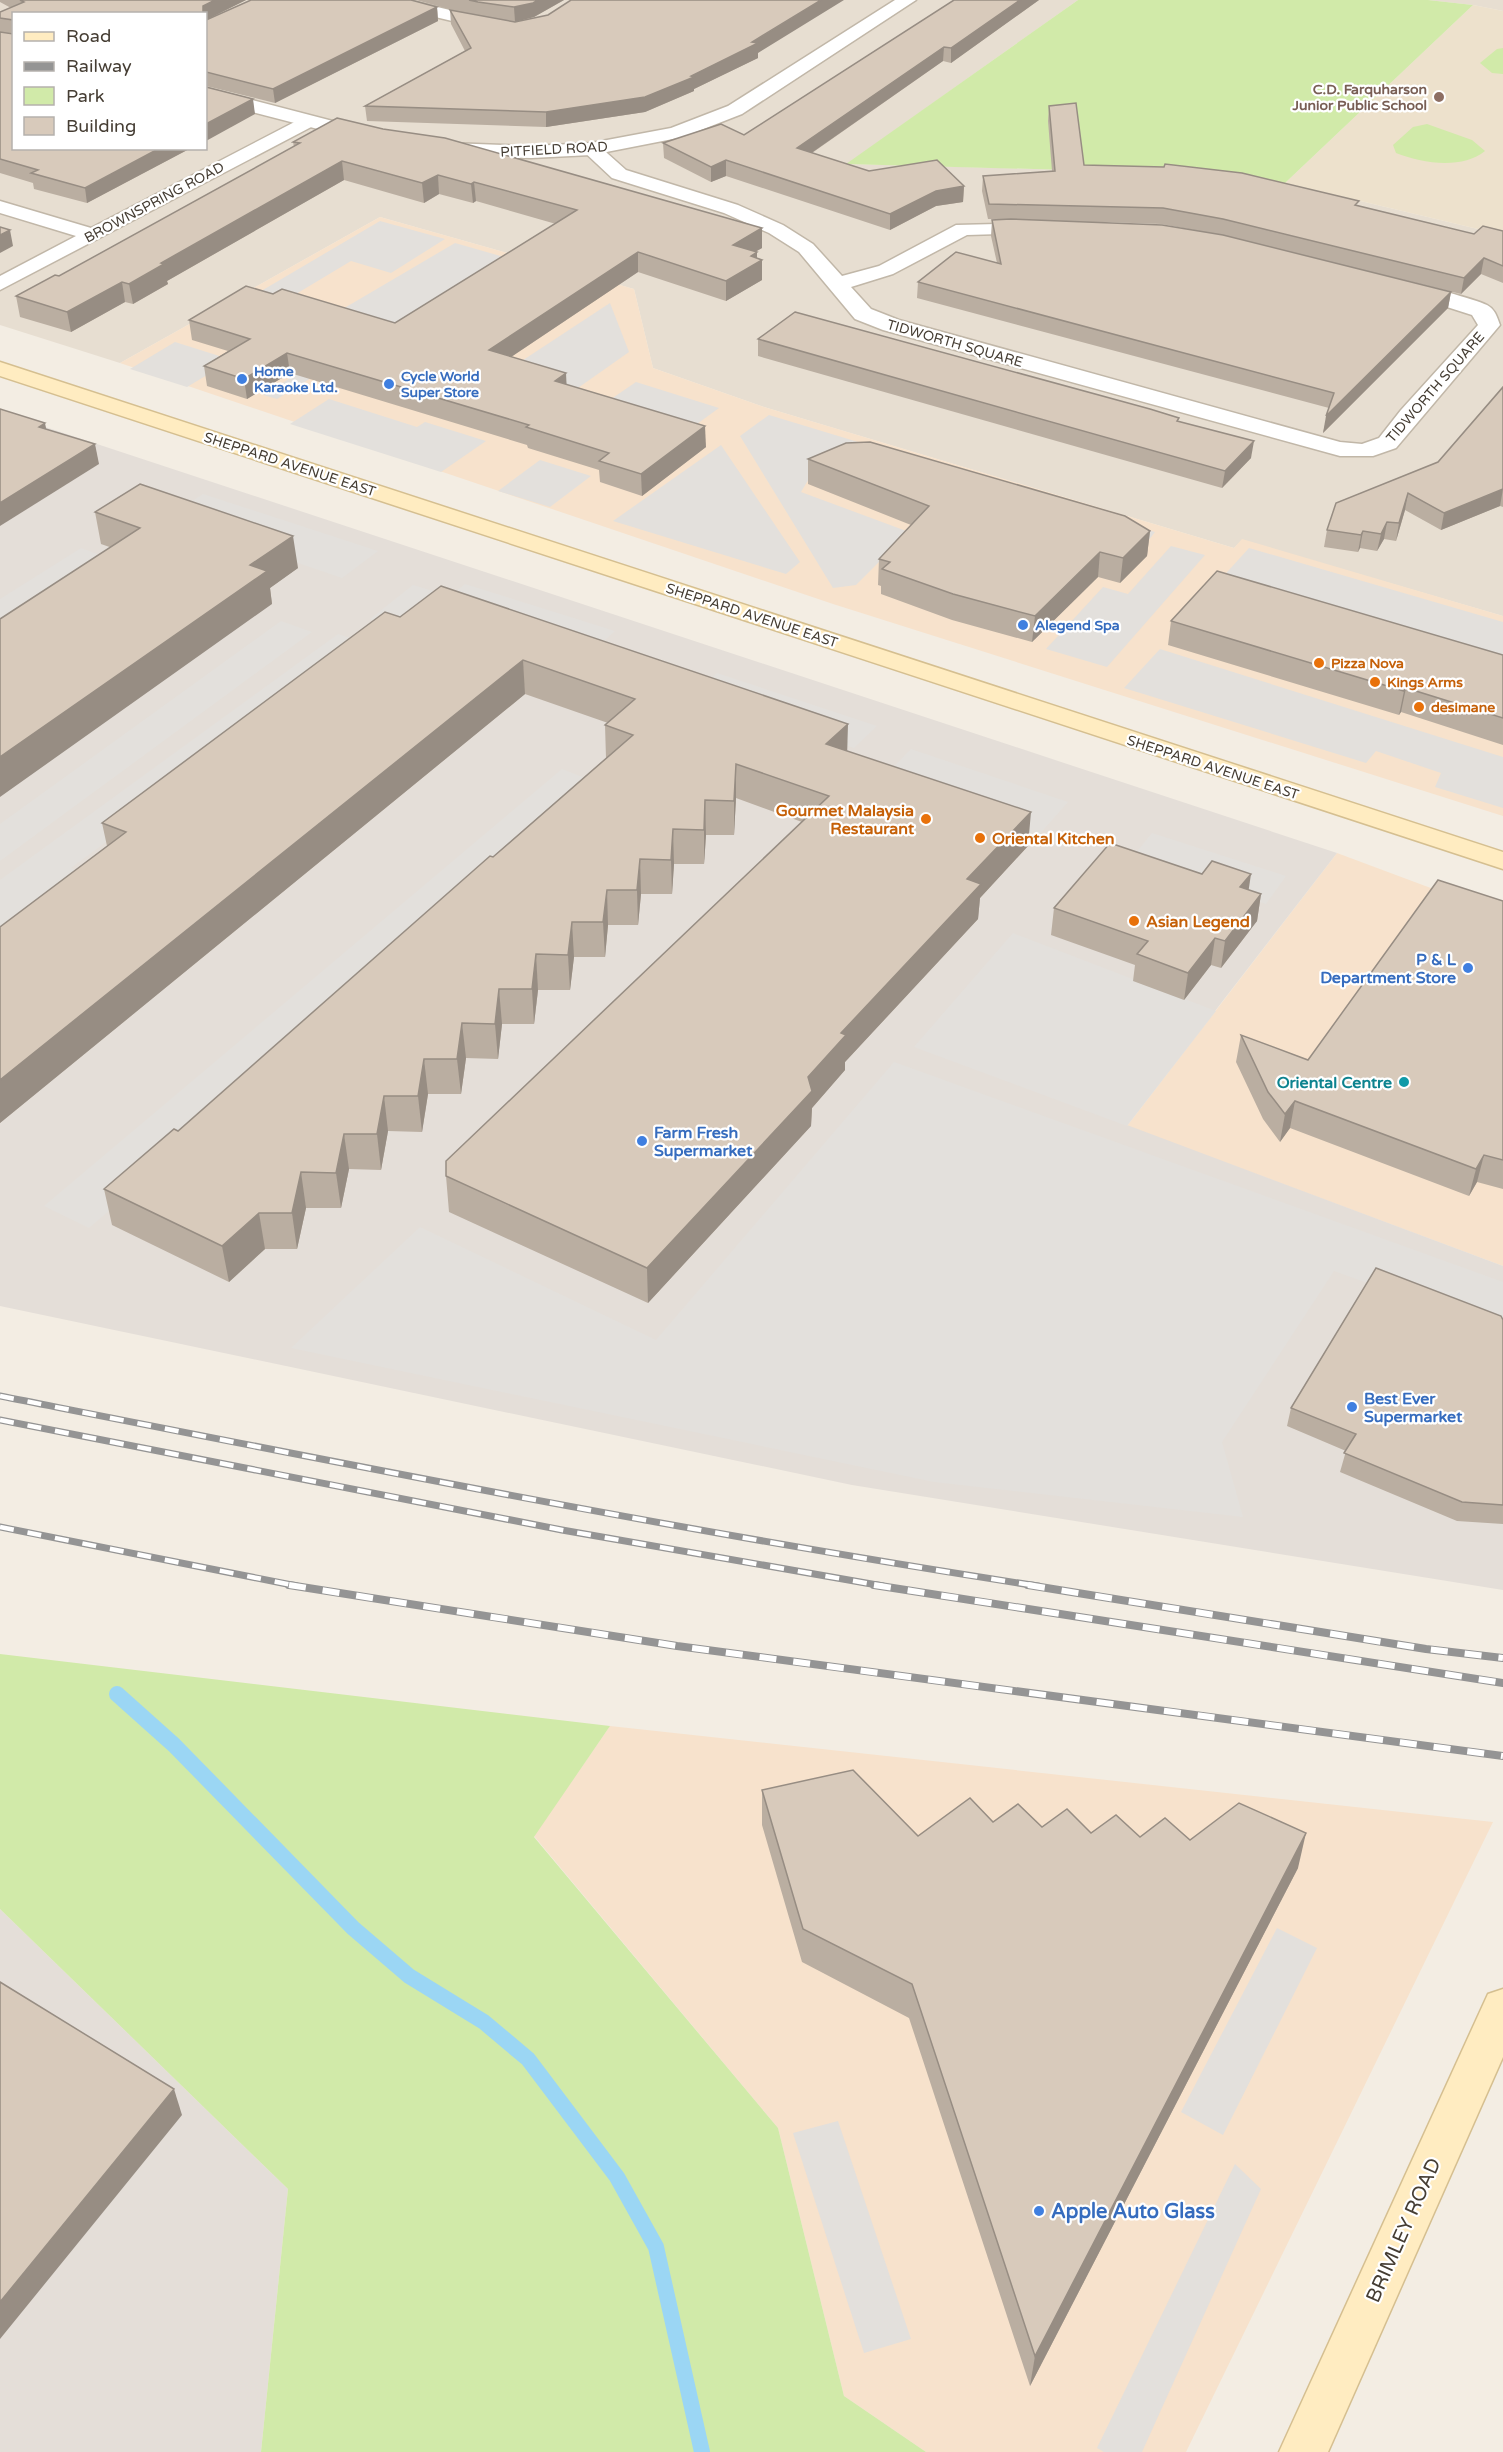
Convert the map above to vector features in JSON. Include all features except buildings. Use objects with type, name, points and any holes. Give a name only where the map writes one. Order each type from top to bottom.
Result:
[{"type":"main road","name":"SHEPPARD AVENUE EAST","points":[[0,369],[1503,861]]},
{"type":"main road","name":"BRIMLEY ROAD","points":[[1303,2452],[1503,2008]]},
{"type":"street","points":[[387,0],[507,28]]},
{"type":"street","name":"PITFIELD ROAD","points":[[428,146],[470,152],[591,149],[675,134],[735,110],[907,0]]},
{"type":"street","points":[[207,94],[385,140]]},
{"type":"street","name":"BROWNSPRING ROAD","points":[[0,284],[308,121]]},
{"type":"street","name":"TIDWORTH SQUARE","points":[[591,149],[619,174],[731,209],[776,229],[807,248],[863,314],[891,325],[1297,436],[1322,445],[1363,450],[1383,446],[1393,438],[1408,416],[1489,325],[1486,315],[1472,307],[1388,283]]},
{"type":"street","points":[[0,207],[91,234]]},
{"type":"street","points":[[837,284],[886,270],[929,244],[963,229],[1054,228]]},
{"type":"shaded area","points":[[0,0],[1078,0],[847,164],[1143,172],[1285,183],[1503,235],[1503,616],[1242,540],[1234,548],[764,407],[653,368],[634,289],[380,217],[120,363],[0,325]]},
{"type":"shaded area","points":[[1428,0],[1503,0],[1503,11],[1473,5]]},
{"type":"shaded area","name":"C.D. Farquharson Junior Public School","points":[[1473,5],[1503,11],[1503,235],[1285,183]]},
{"type":"shaded area","points":[[380,217],[634,289],[653,368],[764,407],[1234,548],[1242,539],[1503,616],[1503,816],[833,604],[120,363]]},
{"type":"shaded area","points":[[380,221],[445,239],[391,273],[351,261],[266,312],[239,304]]},
{"type":"shaded area","points":[[455,243],[518,261],[388,341],[324,320]]},
{"type":"shaded area","points":[[610,303],[629,352],[575,390],[508,370]]},
{"type":"shaded area","points":[[175,342],[232,360],[187,387],[130,369]]},
{"type":"shaded area","points":[[310,366],[324,370],[277,399],[263,395]]},
{"type":"shaded area","points":[[636,382],[719,408],[679,437],[595,410]]},
{"type":"shaded area","points":[[329,399],[417,427],[425,422],[486,441],[441,472],[290,424]]},
{"type":"shaded area","points":[[0,412],[1337,853],[1127,1125],[1503,1266],[1503,1590],[852,1485],[0,1306]]},
{"type":"shaded area","points":[[769,415],[1155,532],[1145,545],[840,456],[816,467],[801,492],[909,532],[856,585],[833,588],[740,436]]},
{"type":"shaded area","points":[[721,445],[800,562],[786,574],[613,521]]},
{"type":"shaded area","points":[[540,460],[591,476],[550,507],[498,491]]},
{"type":"shaded area","points":[[203,494],[378,551],[342,578],[166,518]]},
{"type":"shaded area","points":[[1171,546],[1205,555],[1107,667],[1046,649],[1103,587],[1128,594]]},
{"type":"shaded area","points":[[81,548],[132,567],[0,652],[0,599]]},
{"type":"shaded area","points":[[1249,548],[1503,622],[1503,681],[1208,593]]},
{"type":"shaded area","points":[[465,584],[615,631],[587,656],[409,632],[370,619],[413,585],[450,596]]},
{"type":"shaded area","points":[[281,621],[312,632],[0,861],[0,824]]},
{"type":"shaded area","points":[[338,634],[371,645],[71,868],[98,880],[0,954],[0,880]]},
{"type":"shaded area","points":[[1160,649],[1503,757],[1503,808],[1435,787],[1441,773],[1376,751],[1366,763],[1124,688]]},
{"type":"shaded area","points":[[717,673],[877,726],[854,748],[694,694]]},
{"type":"shaded area","points":[[911,749],[1068,802],[1037,837],[878,783]]},
{"type":"shaded area","points":[[562,769],[603,785],[89,1228],[44,1206]]},
{"type":"shaded area","points":[[1152,833],[1286,876],[1266,904],[1192,879],[1117,876]]},
{"type":"shaded area","points":[[1337,853],[1503,915],[1503,1266],[1127,1126]]},
{"type":"shaded area","points":[[1013,933],[1216,1011],[1127,1126],[914,1047]]},
{"type":"shaded area","points":[[894,1062],[1503,1282],[1503,1332],[1334,1271],[1222,1442],[1243,1517],[934,1482],[291,1348],[420,1227],[656,1340]]},
{"type":"shaded area","points":[[610,1726],[1493,1822],[1186,2452],[926,2452],[844,2396],[778,2128],[534,1836]]},
{"type":"shaded area","points":[[0,1909],[288,2189],[261,2452],[0,2452]]},
{"type":"shaded area","points":[[1277,1928],[1317,1948],[1223,2135],[1181,2112]]},
{"type":"shaded area","points":[[838,2121],[911,2339],[864,2353],[793,2133]]},
{"type":"shaded area","points":[[1235,2164],[1261,2189],[1142,2452],[1104,2452],[1097,2448]]},
{"type":"green space","points":[[1078,0],[1428,0],[1473,5],[1285,183],[1143,172],[846,164]]},
{"type":"green space","points":[[1503,48],[1503,74],[1492,73],[1480,63],[1497,49]]},
{"type":"green space","points":[[1427,124],[1472,140],[1485,151],[1476,157],[1453,163],[1417,160],[1396,153],[1393,145],[1413,127]]},
{"type":"green space","points":[[0,1654],[610,1726],[534,1837],[778,2128],[844,2396],[926,2452],[261,2452],[288,2189],[0,1909]]},
{"type":"waterway","points":[[117,1694],[174,1745],[353,1928],[409,1976],[484,2022],[528,2059],[617,2177],[656,2247],[702,2452]]},
{"type":"railway","points":[[0,1396],[648,1521],[1038,1586]]},
{"type":"railway","points":[[0,1420],[562,1530],[883,1586]]},
{"type":"railway","points":[[0,1527],[297,1586]]},
{"type":"railway","points":[[289,1585],[677,1646],[1503,1756]]},
{"type":"railway","points":[[874,1585],[1503,1683]]},
{"type":"railway","points":[[1028,1585],[1426,1649],[1503,1658]]},
{"type":"place","name":"C.D. Farquharson Junior Public School","points":[[1439,97]]},
{"type":"place","name":"Home Karaoke Ltd.","points":[[242,379]]},
{"type":"place","name":"Cycle World Super Store","points":[[389,384]]},
{"type":"place","name":"Alegend Spa","points":[[1023,625]]},
{"type":"place","name":"Pizza Nova","points":[[1319,663]]},
{"type":"place","name":"Kings Arms","points":[[1375,682]]},
{"type":"place","name":"desimane","points":[[1419,707]]},
{"type":"place","name":"Gourmet Malaysia Restaurant","points":[[926,819]]},
{"type":"place","name":"Oriental Kitchen","points":[[980,838]]},
{"type":"place","name":"Asian Legend","points":[[1134,921]]},
{"type":"place","name":"P & L Department Store","points":[[1468,968]]},
{"type":"place","name":"Oriental Centre","points":[[1404,1082]]},
{"type":"place","name":"Farm Fresh Supermarket","points":[[642,1141]]},
{"type":"place","name":"Best Ever Supermarket","points":[[1352,1407]]},
{"type":"place","name":"Apple Auto Glass","points":[[1039,2211]]}]
